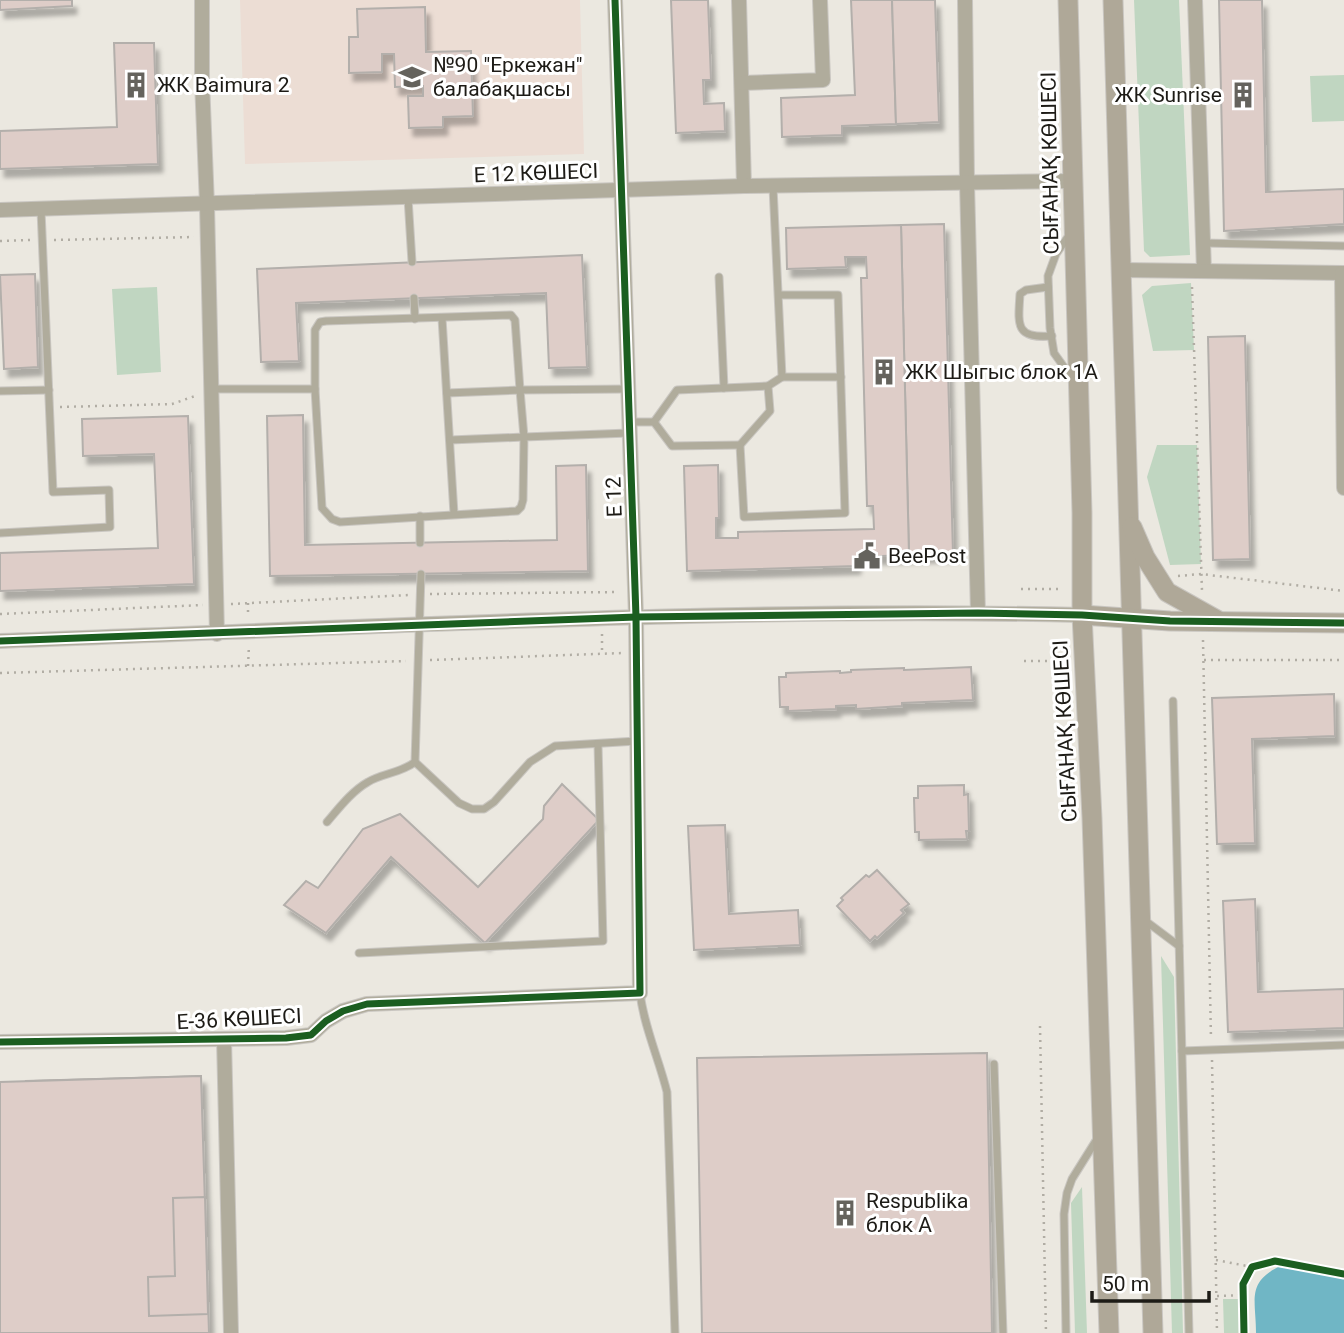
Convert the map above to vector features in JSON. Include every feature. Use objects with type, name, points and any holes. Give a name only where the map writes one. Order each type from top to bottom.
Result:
[{"type":"main road","name":"СЫҒАНАҚ КӨШЕСІ","points":[[1068,0],[1079,388],[1082,615],[1092,818],[1109,1333]]},
{"type":"main road","points":[[1111,6],[1122,270],[1127,516],[1153,1333]]},
{"type":"main road","points":[[1127,516],[1145,557],[1167,592],[1209,619]]},
{"type":"main road","points":[[1082,615],[1344,624]]},
{"type":"street","points":[[202,0],[217,634]]},
{"type":"street","name":"E 12","points":[[614,0],[623,191],[636,617],[640,993]]},
{"type":"street","points":[[739,0],[744,186]]},
{"type":"street","points":[[742,83],[823,80],[820,0]]},
{"type":"street","points":[[965,0],[978,613]]},
{"type":"street","points":[[1195,0],[1203,243],[1197,271]]},
{"type":"street","name":"Е 12 КӨШЕСІ","points":[[0,210],[744,186],[1073,181]]},
{"type":"street","points":[[1122,270],[1343,273],[1344,488]]},
{"type":"street","points":[[0,641],[636,617],[978,613],[1082,615]]},
{"type":"street","name":"Е-36 КӨШЕСІ","points":[[0,1042],[286,1038],[311,1035],[326,1021],[343,1011],[367,1004],[640,993]]},
{"type":"street","points":[[223,1039],[231,1333]]},
{"type":"lane","points":[[773,187],[782,377]]},
{"type":"lane","points":[[408,198],[412,262]]},
{"type":"lane","points":[[0,533],[110,527],[109,490],[53,492],[41,210]]},
{"type":"lane","points":[[1074,228],[1056,254],[1048,276],[1048,287],[1054,353],[1079,388]]},
{"type":"lane","points":[[1203,243],[1344,246]]},
{"type":"lane","points":[[719,277],[724,388]]},
{"type":"lane","points":[[1048,287],[1026,290],[1020,294],[1019,321],[1021,330],[1026,335],[1052,336]]},
{"type":"lane","points":[[768,386],[771,411],[740,445],[744,517],[845,513],[838,295],[779,295]]},
{"type":"lane","points":[[414,298],[415,319]]},
{"type":"lane","points":[[511,315],[514,320],[524,437],[521,507],[517,511],[340,522],[327,515],[322,508],[315,390],[315,330],[320,322],[415,319],[511,315]]},
{"type":"lane","points":[[442,318],[454,514]]},
{"type":"lane","points":[[450,440],[629,428],[654,422],[677,390],[768,386],[782,377],[841,377]]},
{"type":"lane","points":[[447,393],[628,389]]},
{"type":"lane","points":[[0,391],[49,390]]},
{"type":"lane","points":[[212,390],[315,390]]},
{"type":"lane","points":[[654,422],[671,446],[740,445]]},
{"type":"lane","points":[[420,516],[420,543]]},
{"type":"lane","points":[[327,822],[346,800],[368,782],[408,768],[415,762],[421,574]]},
{"type":"lane","points":[[1173,701],[1189,1333]]},
{"type":"lane","points":[[415,762],[459,803],[472,809],[484,809],[494,802],[530,762],[555,746],[638,741]]},
{"type":"lane","points":[[359,953],[603,941],[598,744]]},
{"type":"lane","points":[[1140,916],[1179,946]]},
{"type":"lane","points":[[640,993],[643,1016],[658,1054],[667,1092],[675,1333]]},
{"type":"lane","points":[[1182,1051],[1344,1045]]},
{"type":"lane","points":[[994,1065],[1003,1333]]},
{"type":"lane","points":[[1066,1333],[1064,1213],[1067,1193],[1072,1179],[1102,1129]]},
{"type":"path","points":[[0,241],[208,236]]},
{"type":"path","points":[[1197,271],[1201,574],[1209,619],[1204,660],[1217,1333]]},
{"type":"path","points":[[50,408],[173,404],[212,390]]},
{"type":"path","points":[[1169,581],[1180,575],[1201,574],[1344,591]]},
{"type":"path","points":[[1021,590],[1060,589]]},
{"type":"path","points":[[0,614],[421,595],[635,592]]},
{"type":"path","points":[[0,673],[636,653]]},
{"type":"path","points":[[1204,660],[1344,660]]},
{"type":"path","points":[[1024,661],[1067,661]]},
{"type":"path","points":[[1040,1026],[1046,1333]]},
{"type":"path","points":[[1216,1260],[1252,1267],[1276,1261],[1344,1274]]},
{"type":"path","points":[[1244,1308],[1243,1284],[1252,1267]]},
{"type":"path","points":[[1216,1296],[1244,1295]]},
{"type":"shaded area","name":"№90 \"Еркежан\" балабақшасы","points":[[240,0],[580,0],[584,154],[245,164]]},
{"type":"green space","points":[[1134,0],[1179,0],[1190,255],[1150,257],[1144,251]]},
{"type":"green space","points":[[1344,75],[1344,121],[1312,122],[1310,76]]},
{"type":"green space","points":[[1191,283],[1194,350],[1153,351],[1142,295],[1152,286]]},
{"type":"green space","points":[[157,287],[161,372],[117,375],[112,289]]},
{"type":"green space","points":[[1157,445],[1197,445],[1201,564],[1170,565],[1147,477]]},
{"type":"green space","points":[[1161,956],[1174,977],[1183,1333],[1172,1333]]},
{"type":"green space","points":[[1082,1187],[1087,1333],[1075,1333],[1071,1203]]},
{"type":"green space","points":[[1223,1299],[1239,1299],[1240,1333],[1224,1333]]},
{"type":"water","points":[[1280,1266],[1344,1279],[1344,1333],[1256,1333],[1257,1286],[1269,1272]]},
{"type":"building","points":[[0,0],[72,0],[72,6],[0,10]]},
{"type":"building","points":[[671,0],[708,0],[711,80],[703,80],[704,104],[724,103],[725,131],[676,133]]},
{"type":"building","points":[[851,0],[892,0],[896,124],[842,126],[842,135],[782,137],[781,98],[855,95]]},
{"type":"building","points":[[892,0],[935,0],[939,122],[896,124]]},
{"type":"building","name":"ЖК Sunrise","points":[[1219,0],[1262,0],[1266,192],[1344,189],[1344,224],[1224,231]]},
{"type":"building","points":[[425,7],[426,52],[471,51],[473,116],[443,117],[443,127],[409,128],[408,96],[423,96],[423,86],[395,87],[394,54],[382,54],[382,72],[349,73],[349,37],[358,37],[357,9]]},
{"type":"building","name":"ЖК Baimura 2","points":[[114,43],[154,43],[158,164],[0,169],[0,131],[117,127]]},
{"type":"building","points":[[944,224],[953,554],[909,555],[901,225]]},
{"type":"building","name":"ЖК Шыгыс блок 1А","points":[[901,225],[909,555],[856,557],[856,566],[687,571],[684,466],[718,465],[719,518],[716,518],[716,538],[738,538],[738,532],[874,529],[873,506],[867,506],[861,278],[867,278],[866,257],[845,257],[846,267],[787,269],[786,228]]},
{"type":"building","points":[[582,255],[587,367],[549,368],[546,293],[296,303],[299,361],[261,362],[257,269]]},
{"type":"building","points":[[35,274],[38,367],[4,369],[0,275]]},
{"type":"building","points":[[1245,336],[1250,559],[1213,560],[1208,337]]},
{"type":"building","points":[[303,415],[305,545],[557,540],[556,466],[586,465],[588,571],[270,576],[267,416]]},
{"type":"building","points":[[188,416],[194,584],[0,591],[0,553],[158,548],[154,454],[83,456],[82,419]]},
{"type":"building","points":[[971,667],[973,700],[902,703],[902,706],[856,709],[856,705],[836,706],[836,709],[788,711],[788,707],[780,707],[779,677],[786,677],[786,673]]},
{"type":"building","points":[[1334,694],[1335,736],[1252,739],[1255,843],[1217,844],[1212,698]]},
{"type":"building","points":[[562,784],[599,820],[485,943],[391,857],[326,933],[284,905],[306,881],[318,888],[363,829],[400,814],[478,887],[543,819],[544,806]]},
{"type":"building","points":[[964,785],[964,795],[968,794],[967,839],[919,840],[919,832],[915,832],[914,798],[918,798],[918,786]]},
{"type":"building","points":[[725,825],[729,914],[798,910],[800,945],[694,950],[688,826]]},
{"type":"building","points":[[877,870],[909,904],[901,910],[904,913],[877,938],[875,936],[870,941],[837,906],[843,900],[841,898],[866,875],[869,877]]},
{"type":"building","points":[[1255,899],[1258,992],[1344,989],[1344,1028],[1228,1032],[1223,901]]},
{"type":"building","name":"Respublika блок А","points":[[987,1053],[992,1333],[702,1333],[697,1058]]},
{"type":"building","points":[[201,1076],[202,1128],[69,1131],[71,1208],[30,1209],[26,1081]]},
{"type":"building","points":[[201,1076],[209,1333],[0,1333],[0,1082]]},
{"type":"building","points":[[205,1197],[208,1314],[149,1316],[148,1277],[175,1276],[173,1198]]},
{"type":"cycle path","points":[[0,1042],[286,1038],[311,1035],[326,1021],[343,1011],[367,1004],[640,993],[636,617],[615,0]]},
{"type":"cycle path","points":[[0,641],[636,617],[978,613],[1082,615],[1170,621],[1344,623]]},
{"type":"cycle path","points":[[1244,1333],[1243,1284],[1252,1267],[1275,1261],[1344,1274]]},
{"type":"place","name":"№90 \"Еркежан\" балабақшасы","points":[[412,77]]},
{"type":"place","name":"ЖК Baimura 2","points":[[136,85]]},
{"type":"place","name":"ЖК Sunrise","points":[[1243,95]]},
{"type":"place","name":"ЖК Шыгыс блок 1А","points":[[884,372]]},
{"type":"place","name":"BeePost","points":[[867,556]]},
{"type":"place","name":"Respublika блок А","points":[[845,1213]]}]
